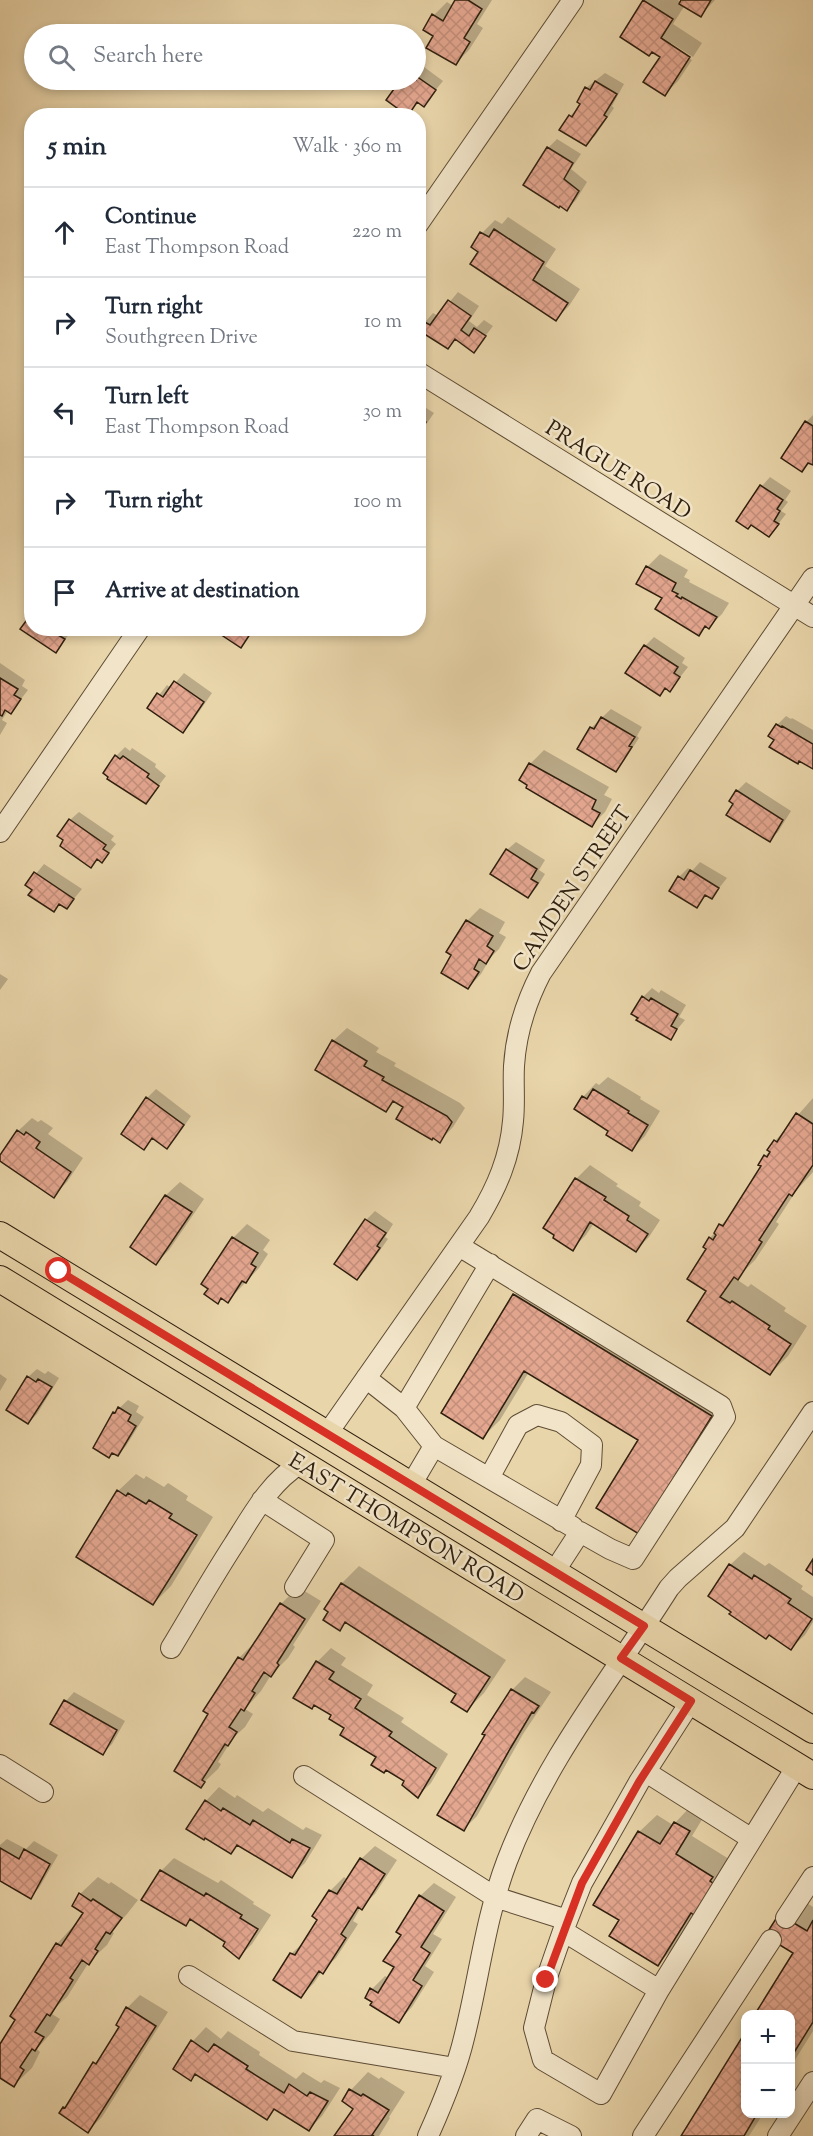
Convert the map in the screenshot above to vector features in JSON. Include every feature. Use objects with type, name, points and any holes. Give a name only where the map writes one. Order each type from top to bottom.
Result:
[{"type":"main road","name":"EAST THOMPSON ROAD","points":[[0,1235],[554,1572],[691,1701],[805,1771]]},
{"type":"main road","name":"EAST THOMPSON ROAD","points":[[0,1279],[301,1463],[632,1644],[813,1730]]},
{"type":"main road","points":[[301,1463],[327,1434]]},
{"type":"street","points":[[426,212],[573,0]]},
{"type":"street","name":"PRAGUE ROAD","points":[[426,377],[813,617]]},
{"type":"street","name":"CAMDEN STREET","points":[[327,1434],[492,1196],[507,1155],[513,1122],[516,1041],[524,1011],[541,972],[813,578]]},
{"type":"street","points":[[0,832],[135,636]]},
{"type":"street","points":[[366,1378],[404,1408],[434,1446],[580,1532],[633,1559],[725,1417],[721,1406],[459,1246]]},
{"type":"street","points":[[404,1408],[490,1264]]},
{"type":"street","points":[[428,2136],[464,2040],[486,1926],[495,1897],[515,1841],[540,1788],[632,1644],[678,1578],[735,1528],[813,1412]]},
{"type":"street","points":[[489,1478],[518,1425],[537,1415],[561,1422],[592,1445],[591,1465],[561,1521]]},
{"type":"street","points":[[411,1485],[434,1446]]},
{"type":"street","points":[[171,1648],[192,1610],[262,1500],[286,1472],[301,1463]]},
{"type":"street","points":[[262,1500],[324,1540],[295,1587]]},
{"type":"street","points":[[554,1572],[580,1532]]},
{"type":"street","points":[[691,1701],[646,1772],[582,1883],[546,1980],[534,2028],[543,2060],[601,2094],[659,1990],[752,1839],[805,1771]]},
{"type":"street","points":[[0,1765],[43,1791]]},
{"type":"street","points":[[646,1772],[752,1839]]},
{"type":"street","points":[[304,1776],[495,1897],[565,1925],[659,1990]]},
{"type":"street","points":[[786,1918],[813,1877]]},
{"type":"street","points":[[643,2136],[771,1940]]},
{"type":"street","points":[[189,1976],[293,2041],[455,2068]]},
{"type":"street","points":[[778,2136],[813,2082]]},
{"type":"street","points":[[526,2136],[537,2119],[571,2136]]},
{"type":"building","points":[[455,0],[468,0],[482,9],[464,38],[470,42],[456,65],[426,48],[433,36],[426,32],[426,25],[432,14],[443,21]]},
{"type":"building","points":[[643,0],[673,19],[661,38],[690,57],[665,96],[643,82],[660,57],[652,52],[649,56],[620,37]]},
{"type":"building","points":[[681,0],[711,0],[701,17],[679,4]]},
{"type":"building","points":[[595,81],[617,94],[604,115],[607,117],[586,146],[559,130],[569,115],[572,117],[580,104],[577,102],[585,87],[590,90]]},
{"type":"building","points":[[426,83],[436,90],[424,107],[417,102],[413,108],[397,108],[386,100],[393,90],[426,90]]},
{"type":"building","points":[[547,147],[573,163],[564,179],[579,191],[567,211],[523,185]]},
{"type":"building","points":[[494,229],[544,262],[533,280],[568,303],[556,321],[470,264],[478,252],[471,247],[480,232],[489,237]]},
{"type":"building","points":[[448,300],[471,316],[461,330],[469,336],[474,328],[486,336],[474,353],[455,339],[448,349],[426,335],[426,323],[430,325]]},
{"type":"building","points":[[805,421],[813,426],[813,465],[808,463],[802,472],[781,458]]},
{"type":"building","points":[[760,485],[783,500],[777,509],[780,511],[774,521],[779,524],[769,537],[751,525],[748,529],[736,521]]},
{"type":"building","points":[[646,566],[676,583],[672,591],[678,594],[676,596],[681,599],[682,597],[717,617],[709,629],[705,626],[699,636],[655,609],[662,598],[636,584]]},
{"type":"building","points":[[30,636],[60,636],[65,639],[56,653]]},
{"type":"building","points":[[223,636],[249,636],[241,648]]},
{"type":"building","points":[[644,645],[678,667],[674,673],[680,677],[670,692],[665,688],[660,696],[625,673]]},
{"type":"building","points":[[0,678],[18,689],[14,695],[21,699],[11,714],[5,710],[2,716],[0,715]]},
{"type":"building","points":[[174,681],[204,702],[183,733],[147,708],[157,693],[163,697]]},
{"type":"building","points":[[601,717],[635,737],[629,746],[632,747],[616,772],[577,749],[590,727],[594,729]]},
{"type":"building","points":[[776,724],[813,744],[813,769],[799,761],[798,764],[769,747],[774,740],[768,736]]},
{"type":"building","points":[[115,755],[120,759],[123,756],[149,774],[147,777],[159,786],[146,804],[107,779],[108,777],[103,773]]},
{"type":"building","points":[[529,763],[596,800],[592,809],[600,813],[592,827],[526,788],[527,785],[519,780]]},
{"type":"building","points":[[736,790],[783,820],[770,842],[726,815],[733,804],[729,801]]},
{"type":"building","points":[[69,819],[106,845],[103,849],[109,853],[102,863],[97,859],[91,868],[60,846],[63,840],[57,836]]},
{"type":"building","points":[[506,849],[537,869],[531,879],[538,883],[528,898],[490,874]]},
{"type":"building","points":[[690,870],[719,888],[712,899],[705,895],[697,908],[669,891],[678,876],[684,880]]},
{"type":"building","points":[[34,872],[74,899],[67,909],[59,904],[54,912],[28,895],[32,890],[25,885]]},
{"type":"building","points":[[466,920],[493,936],[487,946],[494,951],[486,964],[479,959],[474,969],[479,972],[468,989],[441,973],[451,955],[446,952]]},
{"type":"building","points":[[642,996],[649,1001],[651,998],[678,1014],[671,1026],[677,1029],[671,1040],[636,1020],[638,1018],[631,1014]]},
{"type":"building","points":[[332,1040],[367,1061],[364,1066],[384,1077],[382,1080],[447,1116],[452,1122],[440,1143],[396,1119],[403,1107],[393,1101],[386,1112],[315,1070]]},
{"type":"building","points":[[593,1089],[648,1125],[632,1151],[606,1135],[608,1131],[574,1109],[582,1096],[587,1099]]},
{"type":"building","points":[[146,1097],[184,1125],[167,1149],[152,1138],[144,1150],[121,1134]]},
{"type":"building","points":[[796,1113],[813,1124],[813,1165],[792,1196],[789,1194],[759,1240],[762,1242],[738,1280],[734,1277],[720,1297],[730,1303],[732,1301],[770,1326],[768,1329],[791,1344],[770,1375],[687,1321],[706,1291],[687,1279],[706,1249],[703,1247],[709,1237],[713,1240],[719,1224],[723,1226],[761,1166],[758,1165],[764,1155],[767,1157],[770,1152],[767,1150],[774,1140],[777,1142]]},
{"type":"building","points":[[17,1130],[24,1135],[26,1132],[40,1142],[36,1148],[71,1172],[54,1198],[0,1161],[0,1155]]},
{"type":"building","points":[[575,1178],[606,1197],[604,1200],[629,1216],[627,1220],[648,1234],[636,1252],[590,1222],[573,1251],[553,1238],[554,1235],[543,1228]]},
{"type":"building","points":[[165,1195],[192,1212],[156,1265],[130,1247]]},
{"type":"building","points":[[365,1219],[386,1233],[377,1246],[380,1248],[357,1280],[334,1264]]},
{"type":"building","points":[[232,1237],[258,1253],[251,1264],[256,1267],[246,1283],[242,1281],[228,1303],[221,1298],[218,1304],[204,1294],[208,1289],[201,1284]]},
{"type":"building","points":[[513,1294],[712,1416],[639,1534],[596,1508],[638,1440],[524,1371],[483,1439],[441,1413]]},
{"type":"building","points":[[27,1376],[36,1382],[38,1379],[52,1387],[28,1424],[6,1410]]},
{"type":"building","points":[[118,1407],[131,1415],[128,1421],[136,1426],[118,1456],[112,1453],[109,1458],[93,1448]]},
{"type":"building","points":[[117,1490],[126,1496],[128,1493],[146,1504],[149,1500],[172,1514],[169,1518],[197,1535],[153,1605],[76,1557]]},
{"type":"building","points":[[813,1559],[813,1575],[806,1570]]},
{"type":"building","points":[[729,1564],[752,1579],[754,1575],[791,1599],[788,1603],[812,1619],[791,1650],[769,1635],[766,1639],[729,1614],[731,1612],[708,1596]]},
{"type":"building","points":[[341,1583],[490,1677],[467,1712],[451,1702],[456,1694],[345,1622],[340,1631],[323,1620],[328,1612],[324,1609]]},
{"type":"building","points":[[280,1603],[305,1619],[277,1663],[279,1665],[271,1677],[264,1672],[252,1691],[255,1693],[244,1711],[241,1709],[229,1727],[237,1732],[228,1746],[225,1744],[202,1780],[205,1782],[201,1788],[174,1771],[208,1714],[203,1711],[238,1657],[243,1660]]},
{"type":"building","points":[[316,1661],[334,1672],[329,1679],[361,1699],[355,1708],[392,1732],[389,1736],[436,1768],[418,1798],[402,1785],[404,1781],[386,1770],[384,1773],[371,1765],[376,1757],[340,1735],[344,1728],[329,1719],[331,1715],[314,1705],[312,1709],[293,1698]]},
{"type":"building","points":[[511,1689],[539,1706],[534,1713],[532,1712],[464,1831],[437,1815],[485,1735],[482,1734]]},
{"type":"building","points":[[64,1700],[117,1730],[103,1755],[50,1724]]},
{"type":"building","points":[[205,1800],[221,1811],[223,1808],[250,1825],[253,1820],[290,1843],[292,1839],[310,1848],[292,1878],[237,1845],[231,1854],[186,1829]]},
{"type":"building","points":[[674,1822],[690,1831],[676,1854],[713,1877],[710,1881],[716,1885],[697,1917],[691,1913],[658,1966],[609,1936],[619,1920],[593,1905],[638,1831],[660,1844]]},
{"type":"building","points":[[0,1848],[19,1859],[24,1849],[50,1864],[31,1899],[0,1881]]},
{"type":"building","points":[[360,1858],[385,1874],[362,1910],[358,1907],[341,1934],[346,1938],[323,1974],[319,1971],[301,1998],[273,1980],[290,1953],[295,1955],[317,1920],[312,1916],[329,1890],[337,1894]]},
{"type":"building","points":[[160,1870],[204,1896],[206,1893],[242,1915],[240,1918],[258,1929],[239,1959],[223,1946],[225,1942],[190,1919],[186,1926],[141,1900]]},
{"type":"building","points":[[79,1893],[91,1901],[93,1899],[122,1918],[110,1934],[106,1932],[95,1949],[98,1951],[89,1965],[82,1960],[70,1978],[73,1980],[50,2016],[47,2014],[35,2032],[44,2037],[35,2051],[32,2049],[20,2067],[24,2070],[14,2087],[0,2078],[0,2044],[15,2020],[10,2016],[56,1943],[61,1946],[83,1913],[72,1906]]},
{"type":"building","points":[[419,1895],[444,1911],[421,1947],[430,1953],[413,1980],[422,1986],[399,2023],[370,2005],[372,2002],[365,1998],[370,1988],[378,1993],[394,1967],[383,1961],[401,1935],[396,1932]]},
{"type":"building","points":[[779,1914],[807,1931],[813,1920],[813,2022],[795,2051],[795,2010],[757,2010],[793,1953],[765,1936]]},
{"type":"building","points":[[126,2007],[156,2026],[88,2133],[59,2113],[63,2107],[65,2108],[93,2062],[96,2064],[119,2027],[116,2025]]},
{"type":"building","points":[[741,2039],[741,2118],[755,2118],[744,2136],[681,2136]]},
{"type":"building","points":[[191,2040],[208,2052],[214,2044],[248,2066],[246,2069],[284,2093],[289,2084],[307,2096],[310,2092],[328,2101],[309,2131],[274,2109],[267,2120],[195,2074],[191,2081],[173,2069]]},
{"type":"building","points":[[349,2089],[361,2096],[363,2094],[389,2110],[372,2135],[374,2136],[334,2136],[353,2109],[342,2101]]},
{"type":"route","points":[[59,1271],[644,1626],[621,1658],[691,1701],[639,1782],[582,1883],[546,1980]]}]
